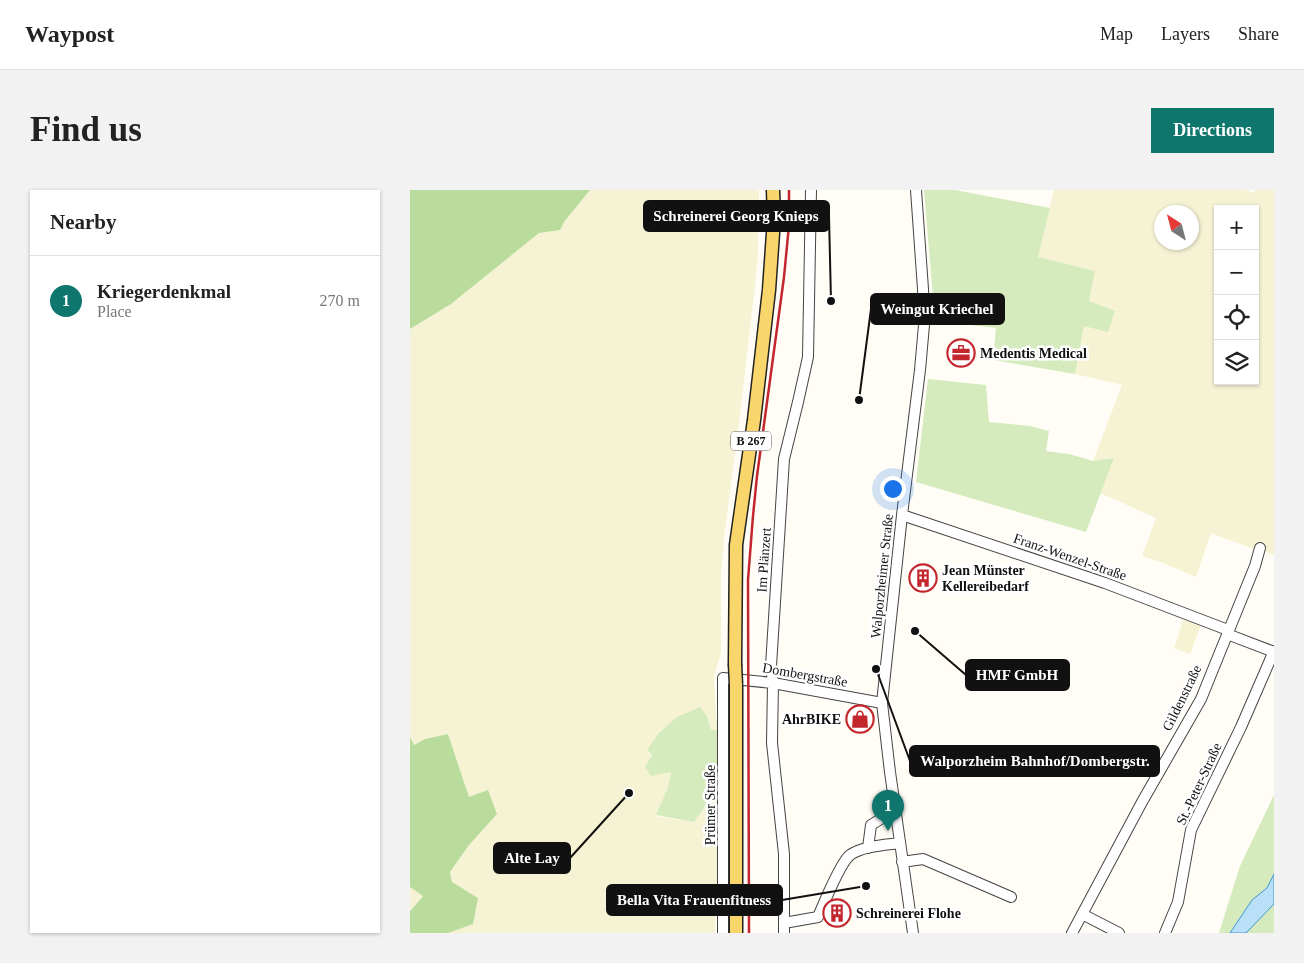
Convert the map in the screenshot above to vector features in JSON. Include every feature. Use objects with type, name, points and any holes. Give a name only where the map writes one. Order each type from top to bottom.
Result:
[{"type":"main road","name":"B 267","points":[[736,933],[736,546],[754,420],[769,290],[774,219],[773,190]]},
{"type":"street","name":"Im Plänzert","points":[[784,928],[784,854],[772,743],[773,683],[770,666],[784,459],[808,357],[811,190]]},
{"type":"street","name":"Walporzheimer Straße","points":[[913,933],[882,703],[924,325],[924,289],[916,190]]},
{"type":"street","name":"Franz-Wenzel-Straße","points":[[902,515],[1105,583],[1274,652]]},
{"type":"street","name":"Gildenstraße","points":[[1072,933],[1142,802],[1201,699],[1255,566],[1260,548]]},
{"type":"street","name":"St.-Peter-Straße","points":[[1166,933],[1178,902],[1191,830],[1241,727],[1274,652]]},
{"type":"street","name":"Dombergstraße","points":[[723,678],[773,683],[882,703]]},
{"type":"street","name":"Prümer Straße","points":[[723,678],[723,933]]},
{"type":"street","points":[[868,848],[871,825],[895,810]]},
{"type":"street","points":[[784,928],[818,917],[843,863],[851,854],[868,848],[900,843]]},
{"type":"street","points":[[902,862],[922,859],[1011,897]]},
{"type":"street","points":[[1082,914],[1119,933]]},
{"type":"shaded area","points":[[590,190],[759,190],[758,255],[755,286],[721,573],[721,653],[714,676],[717,730],[711,730],[707,716],[647,751],[671,771],[668,787],[656,816],[694,822],[721,784],[715,933],[448,933],[450,872],[469,845],[469,797],[448,734],[425,739],[413,745],[410,737],[410,329],[451,304],[539,233],[560,230],[564,222]]},
{"type":"shaded area","points":[[1054,190],[1245,190],[1254,193],[1255,190],[1274,190],[1274,555],[1211,533],[1196,577],[1142,556],[1156,518],[1100,493],[1114,458],[1093,461],[1122,385],[1075,374],[1089,301],[1038,257]]},
{"type":"shaded area","points":[[1184,618],[1201,625],[1190,654],[1174,648]]},
{"type":"shaded area","points":[[410,887],[423,895],[410,911]]},
{"type":"green space","points":[[410,190],[590,190],[564,222],[560,230],[539,233],[451,304],[410,329]]},
{"type":"green space","points":[[924,190],[955,190],[1050,208],[1038,257],[1095,271],[1089,301],[1115,311],[1108,332],[1084,326],[1075,374],[993,360],[996,328],[935,321]]},
{"type":"green space","points":[[928,379],[986,385],[989,422],[1030,426],[1049,431],[1046,451],[1069,454],[1093,461],[1114,458],[1086,532],[916,482]]},
{"type":"green space","points":[[700,707],[707,716],[711,730],[717,730],[721,784],[694,822],[656,815],[668,787],[671,772],[651,776],[645,767],[652,755],[647,750],[659,733],[677,717]]},
{"type":"green space","points":[[448,734],[469,797],[488,790],[497,814],[469,845],[450,872],[452,882],[478,898],[473,924],[448,933],[410,933],[410,911],[423,896],[410,887],[410,737],[414,745],[425,739]]},
{"type":"green space","points":[[1274,795],[1274,874],[1267,888],[1252,900],[1230,933],[1219,933],[1240,866]]},
{"type":"green space","points":[[1274,904],[1274,933],[1246,933],[1246,932]]},
{"type":"water","points":[[1274,874],[1274,904],[1246,933],[1230,933],[1252,900],[1267,888]]},
{"type":"railway","points":[[749,933],[748,580],[757,476],[784,277],[789,225],[789,190]]},
{"type":"place","name":"Schreinerei Georg Knieps","points":[[831,301]]},
{"type":"place","name":"Medentis Medical","points":[[961,353]]},
{"type":"place","name":"Weingut Kriechel","points":[[859,400]]},
{"type":"place","name":"Jean Münster Kellereibedarf","points":[[923,578]]},
{"type":"place","name":"HMF GmbH","points":[[915,631]]},
{"type":"place","name":"Walporzheim Bahnhof/Dombergstr.","points":[[876,669]]},
{"type":"place","name":"AhrBIKE","points":[[860,719]]},
{"type":"place","name":"Alte Lay","points":[[629,793]]},
{"type":"place","name":"Kriegerdenkmal","points":[[888,831]]},
{"type":"place","name":"Bella Vita Frauenfitness","points":[[866,886]]},
{"type":"place","name":"Schreinerei Flohe","points":[[837,913]]}]
